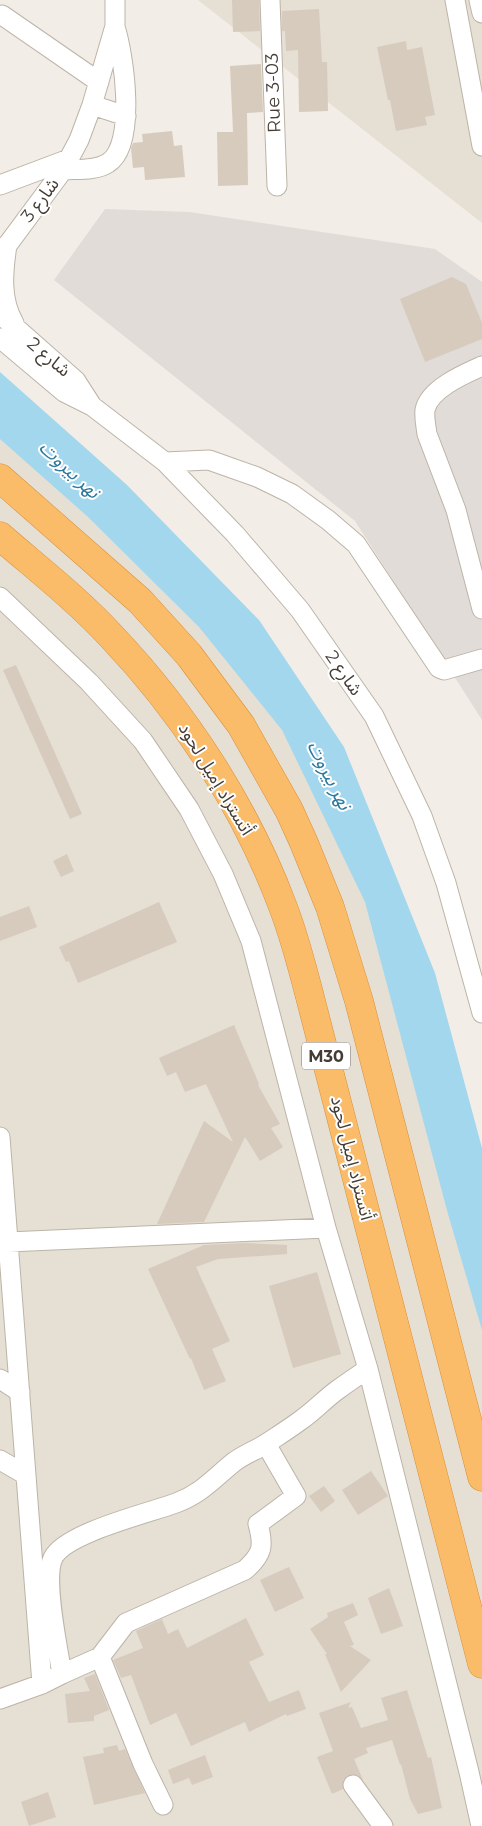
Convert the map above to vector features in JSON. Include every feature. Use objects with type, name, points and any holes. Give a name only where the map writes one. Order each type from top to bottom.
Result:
[{"type":"highway","name":"M30","points":[[0,478],[140,601],[163,625],[207,679],[240,725],[289,810],[308,850],[330,907],[359,1001],[482,1477]]},
{"type":"highway","name":"أتستراد إميل لحود","points":[[0,536],[83,607],[111,635],[163,696],[225,788],[263,860],[283,906],[312,1001],[482,1664]]},
{"type":"street","name":"شارع 3","points":[[66,164],[99,167],[108,164],[120,149],[126,116],[121,50],[115,26],[115,0]]},
{"type":"street","name":"Rue 3-03","points":[[270,0],[277,186]]},
{"type":"street","points":[[455,0],[474,51],[482,146]]},
{"type":"street","points":[[480,0],[482,13]]},
{"type":"street","points":[[2,15],[99,82]]},
{"type":"street","name":"شارع 3","points":[[5,246],[66,164],[88,119],[115,26]]},
{"type":"street","points":[[92,105],[126,116]]},
{"type":"street","points":[[0,186],[66,164]]},
{"type":"street","points":[[5,246],[4,302],[10,317],[22,334]]},
{"type":"street","name":"شارع 2","points":[[0,314],[76,381],[92,406]]},
{"type":"street","name":"شارع 2","points":[[0,338],[64,392],[92,406],[165,462],[235,534],[300,610],[374,716],[422,816],[446,883],[482,1013]]},
{"type":"street","points":[[482,366],[448,383],[433,396],[425,408],[424,419],[427,434],[463,533],[482,609]]},
{"type":"street","points":[[165,462],[208,460],[257,477],[292,494],[328,520],[356,544],[439,668],[444,670],[482,659]]},
{"type":"street","points":[[0,597],[89,682],[143,742],[189,809],[223,874],[251,941],[326,1228],[368,1369],[481,1826]]},
{"type":"street","points":[[0,1137],[42,1684]]},
{"type":"street","points":[[8,1242],[326,1228]]},
{"type":"street","points":[[62,1674],[49,1576],[50,1566],[59,1550],[72,1541],[102,1527],[177,1503],[196,1494],[235,1462],[266,1444],[302,1419],[337,1390],[368,1369]]},
{"type":"street","points":[[0,1379],[20,1392]]},
{"type":"street","points":[[0,1699],[42,1684],[100,1657],[126,1623],[245,1570],[254,1562],[260,1554],[263,1542],[258,1524],[296,1496],[266,1444]]},
{"type":"street","points":[[0,1460],[26,1475]]},
{"type":"street","points":[[100,1657],[162,1805]]},
{"type":"street","points":[[352,1785],[383,1826]]},
{"type":"shaded area","points":[[198,0],[482,0],[482,223]]},
{"type":"shaded area","points":[[105,209],[189,212],[435,249],[482,282],[482,720],[355,521],[54,280]]},
{"type":"shaded area","points":[[0,403],[167,559],[340,790],[482,1251],[482,1826],[0,1826]]},
{"type":"water","name":"نهر بيروت","points":[[0,372],[127,485],[259,620],[344,747],[435,973],[482,1148],[482,1330],[448,1214],[365,902],[282,730],[199,627],[87,516],[0,439]]},
{"type":"building","points":[[232,0],[259,0],[260,31],[233,32]]},
{"type":"building","points":[[319,9],[322,62],[327,62],[328,111],[299,112],[298,50],[286,51],[285,31],[282,31],[282,11]]},
{"type":"building","points":[[406,41],[407,50],[422,47],[435,115],[425,117],[427,125],[396,131],[377,47]]},
{"type":"building","points":[[261,64],[263,112],[247,113],[248,185],[218,186],[217,132],[233,132],[230,66]]},
{"type":"building","points":[[172,131],[174,146],[182,145],[185,177],[145,180],[144,167],[133,168],[131,148],[133,143],[143,142],[142,134]]},
{"type":"building","points":[[452,277],[466,284],[482,323],[482,339],[425,362],[400,299]]},
{"type":"building","points":[[16,665],[82,814],[70,819],[3,670]]},
{"type":"building","points":[[67,854],[74,871],[61,877],[53,861]]},
{"type":"building","points":[[159,902],[177,942],[78,983],[69,961],[66,962],[59,947]]},
{"type":"building","points":[[29,906],[37,927],[0,941],[0,917]]},
{"type":"building","points":[[234,1025],[258,1085],[280,1124],[271,1128],[283,1147],[260,1161],[245,1137],[204,1222],[157,1224],[204,1121],[233,1142],[206,1084],[185,1092],[176,1072],[167,1076],[159,1058]]},
{"type":"building","points":[[245,1243],[287,1245],[287,1254],[218,1259],[196,1267],[230,1341],[212,1349],[226,1381],[204,1390],[191,1358],[148,1269],[204,1245]]},
{"type":"building","points":[[317,1272],[341,1354],[293,1368],[269,1286]]},
{"type":"building","points":[[371,1471],[388,1496],[358,1515],[342,1490]]},
{"type":"building","points":[[324,1486],[335,1501],[321,1512],[309,1496]]},
{"type":"building","points":[[289,1567],[304,1598],[275,1612],[260,1580]]},
{"type":"building","points":[[389,1588],[403,1626],[381,1634],[368,1598]]},
{"type":"building","points":[[353,1603],[358,1615],[344,1622],[354,1645],[350,1646],[371,1660],[341,1692],[325,1654],[327,1654],[310,1629],[328,1617],[327,1613]]},
{"type":"building","points":[[246,1618],[264,1655],[249,1662],[269,1702],[299,1690],[306,1709],[287,1716],[286,1714],[249,1732],[245,1722],[191,1746],[176,1713],[150,1725],[131,1675],[121,1678],[113,1660],[143,1648],[136,1631],[162,1619],[168,1634],[178,1629],[187,1648]]},
{"type":"building","points":[[95,1674],[109,1710],[94,1716],[94,1721],[68,1723],[65,1694],[90,1691],[84,1678]]},
{"type":"building","points":[[407,1690],[428,1758],[431,1757],[442,1808],[418,1814],[410,1799],[401,1764],[392,1740],[366,1748],[368,1753],[354,1759],[363,1780],[357,1775],[347,1776],[343,1781],[343,1789],[332,1794],[317,1757],[333,1751],[319,1713],[351,1702],[348,1708],[352,1707],[361,1728],[388,1720],[381,1698]]},
{"type":"building","points":[[117,1745],[119,1751],[125,1749],[145,1793],[94,1805],[83,1757],[104,1753],[103,1748]]},
{"type":"building","points":[[205,1755],[213,1777],[192,1785],[189,1778],[173,1784],[168,1770]]},
{"type":"building","points":[[48,1792],[56,1817],[29,1826],[21,1802]]}]
